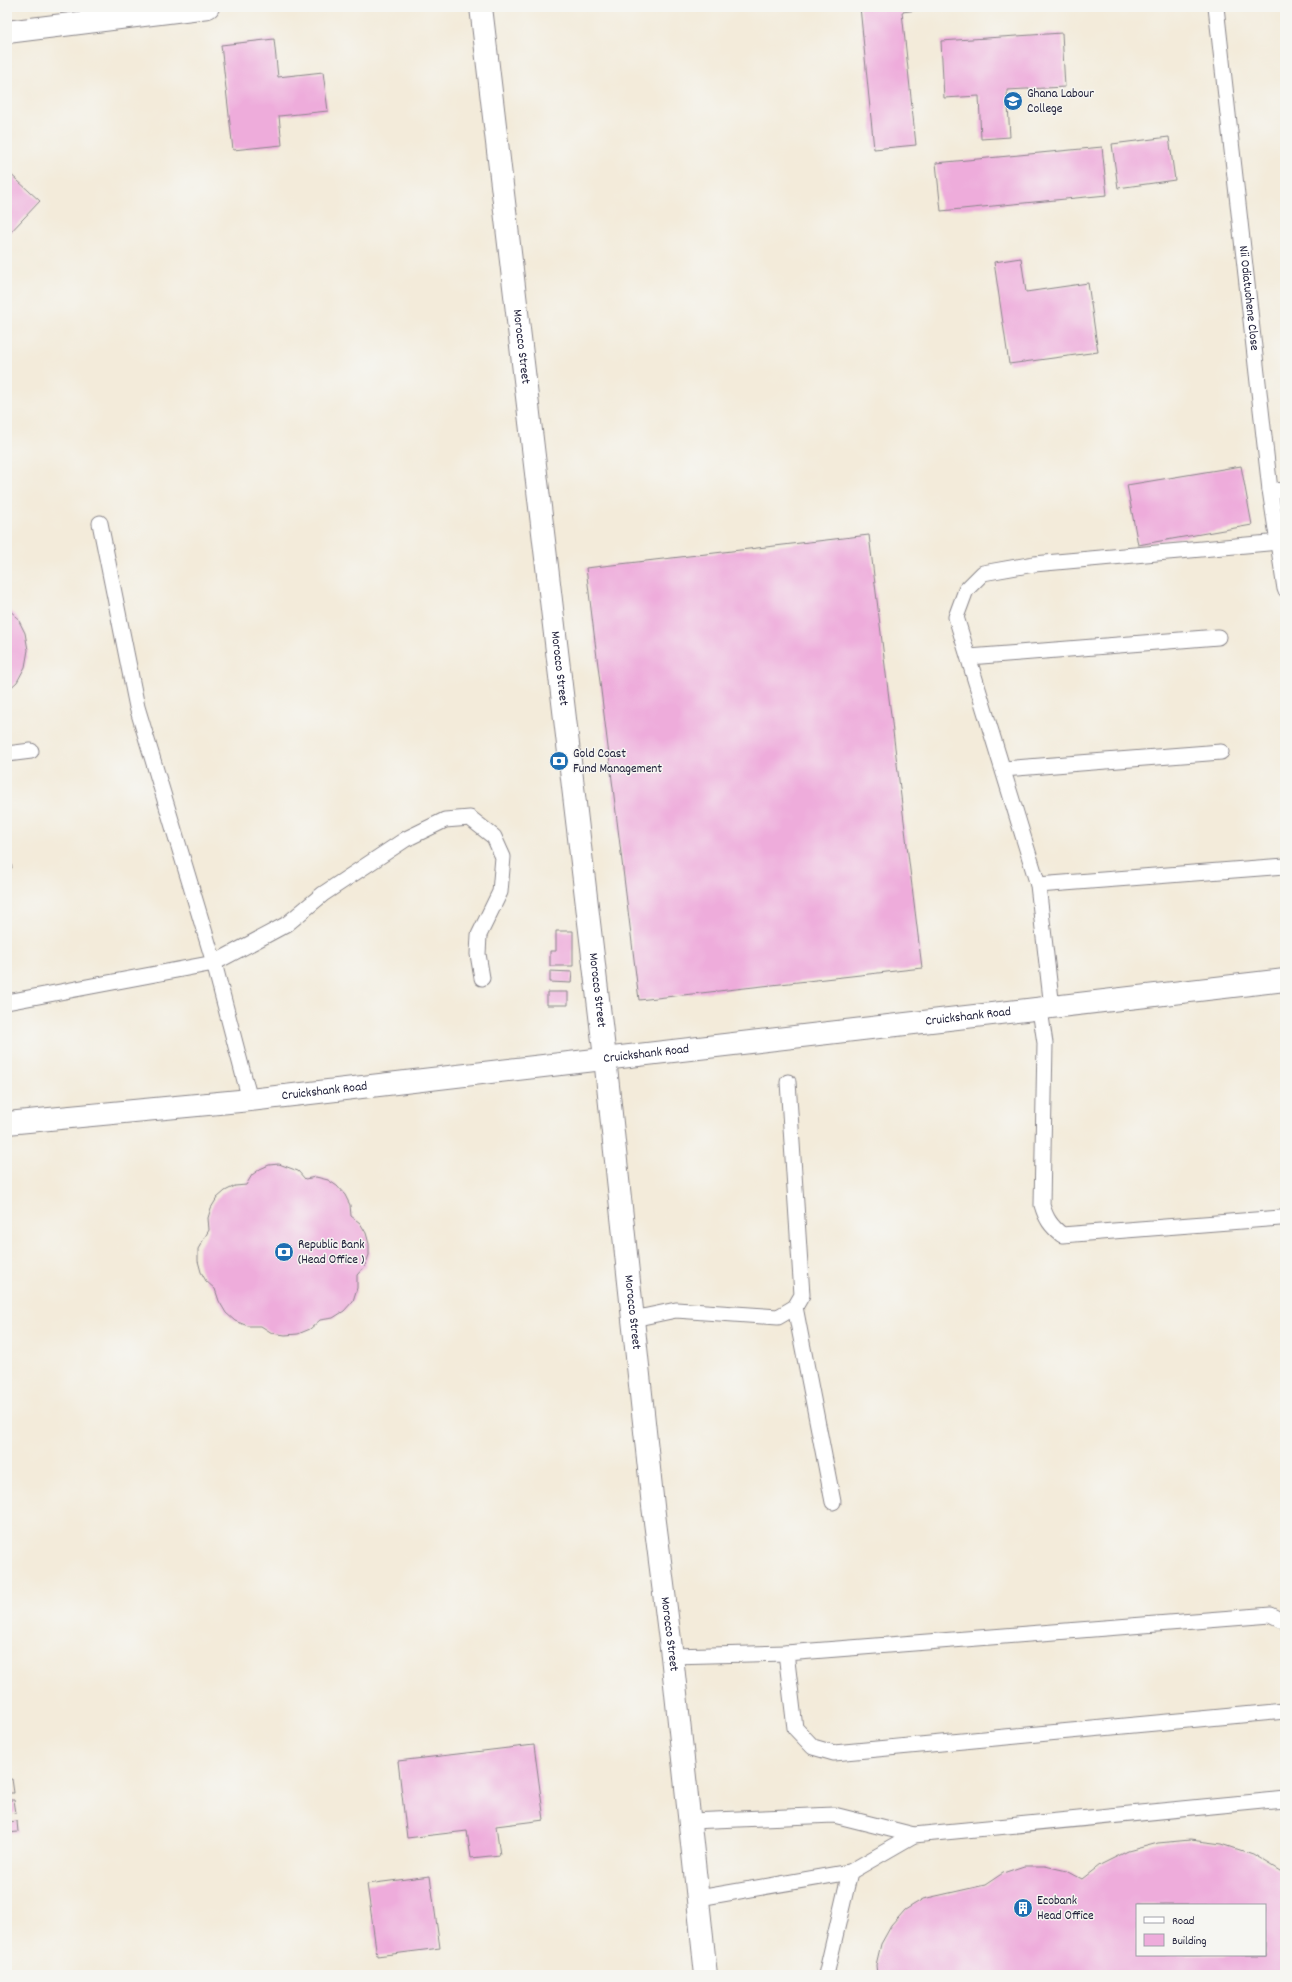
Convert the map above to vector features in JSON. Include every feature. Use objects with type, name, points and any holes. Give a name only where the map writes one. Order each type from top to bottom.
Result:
[{"type":"street","points":[[7,32],[208,7]]},
{"type":"street","name":"Morocco Street","points":[[481,7],[605,1058],[653,1506],[672,1656],[699,1898],[706,1975]]},
{"type":"street","name":"Cruickshank Road","points":[[7,1123],[250,1100],[605,1058],[1046,1009],[1285,980]]},
{"type":"lane","name":"Nii Odiatuohene Close","points":[[1216,7],[1278,491],[1279,542],[1285,589]]},
{"type":"lane","points":[[100,523],[136,707],[214,963],[250,1100]]},
{"type":"lane","points":[[1279,542],[1034,564],[984,573],[966,590],[956,617],[1038,884],[1046,1009],[1042,1205],[1046,1218],[1052,1227],[1062,1235],[1280,1218]]},
{"type":"lane","points":[[969,657],[1218,637]]},
{"type":"lane","points":[[7,754],[31,751]]},
{"type":"lane","points":[[1003,768],[1221,752]]},
{"type":"lane","points":[[7,1002],[214,963],[287,924],[323,894],[406,839],[445,820],[470,818],[494,838],[503,857],[500,892],[479,935],[478,954],[482,978]]},
{"type":"lane","points":[[1038,884],[1285,866]]},
{"type":"lane","points":[[633,1319],[676,1310],[778,1317],[796,1307],[802,1295],[788,1082]]},
{"type":"lane","points":[[796,1307],[833,1502]]},
{"type":"lane","points":[[672,1656],[786,1653],[1271,1615],[1285,1622]]},
{"type":"lane","points":[[786,1653],[796,1728],[813,1747],[834,1752],[1285,1711]]},
{"type":"lane","points":[[690,1821],[834,1815],[914,1835],[1285,1799]]},
{"type":"lane","points":[[699,1898],[850,1872],[914,1835]]},
{"type":"lane","points":[[826,1975],[850,1872]]},
{"type":"building","points":[[860,7],[942,7],[902,12],[916,145],[874,149]]},
{"type":"building","points":[[1062,33],[1065,87],[1007,90],[1010,137],[981,139],[979,96],[944,98],[941,41]]},
{"type":"building","points":[[274,39],[278,77],[323,72],[328,111],[279,116],[282,145],[233,150],[221,45]]},
{"type":"building","points":[[1169,137],[1175,180],[1118,188],[1112,144]]},
{"type":"building","points":[[1102,147],[1107,195],[941,211],[936,163]]},
{"type":"building","points":[[7,171],[40,201],[7,236]]},
{"type":"building","points":[[1021,258],[1026,292],[1088,283],[1098,352],[1009,364],[994,262]]},
{"type":"building","points":[[1241,466],[1252,525],[1138,545],[1127,485]]},
{"type":"building","points":[[869,535],[922,968],[639,1000],[586,568]]},
{"type":"building","points":[[7,608],[17,617],[25,633],[28,650],[25,667],[17,682],[7,691]]},
{"type":"building","points":[[7,834],[12,868],[7,869]]},
{"type":"building","points":[[556,931],[573,931],[573,966],[550,966],[550,951],[556,951]]},
{"type":"building","points":[[550,971],[572,972],[571,983],[550,982]]},
{"type":"building","points":[[547,992],[568,992],[568,1005],[547,1005]]},
{"type":"building","name":"Republic Bank (Head Office )","points":[[279,1164],[298,1171],[305,1179],[316,1177],[328,1180],[337,1186],[345,1195],[350,1205],[351,1216],[360,1223],[366,1233],[369,1244],[369,1255],[365,1266],[357,1275],[357,1288],[353,1301],[344,1311],[333,1318],[320,1320],[310,1329],[298,1334],[285,1335],[272,1333],[261,1326],[248,1326],[235,1321],[226,1313],[219,1301],[215,1289],[206,1281],[201,1272],[198,1261],[198,1249],[209,1230],[208,1218],[211,1208],[217,1198],[225,1191],[235,1186],[246,1185],[252,1175],[260,1169],[269,1165]]},
{"type":"building","points":[[534,1745],[544,1820],[496,1826],[500,1855],[471,1858],[467,1831],[407,1838],[398,1761]]},
{"type":"building","points":[[12,1779],[14,1793],[7,1793],[7,1780]]},
{"type":"building","points":[[7,1800],[14,1800],[16,1813],[7,1814]]},
{"type":"building","points":[[17,1821],[18,1832],[7,1833],[7,1822]]},
{"type":"building","name":"Ecobank Head Office","points":[[1190,1840],[1222,1844],[1252,1854],[1285,1874],[1285,1975],[877,1975],[876,1965],[881,1944],[891,1926],[905,1910],[923,1899],[985,1885],[1003,1873],[1024,1866],[1045,1866],[1067,1871],[1082,1879],[1100,1865],[1128,1851],[1158,1843]]},
{"type":"building","points":[[430,1876],[440,1948],[377,1956],[367,1884]]},
{"type":"place","name":"Ghana Labour College","points":[[1013,101]]},
{"type":"place","name":"Gold Coast Fund Management","points":[[559,761]]},
{"type":"place","name":"Republic Bank (Head Office )","points":[[284,1252]]},
{"type":"place","name":"Ecobank Head Office","points":[[1023,1908]]}]
